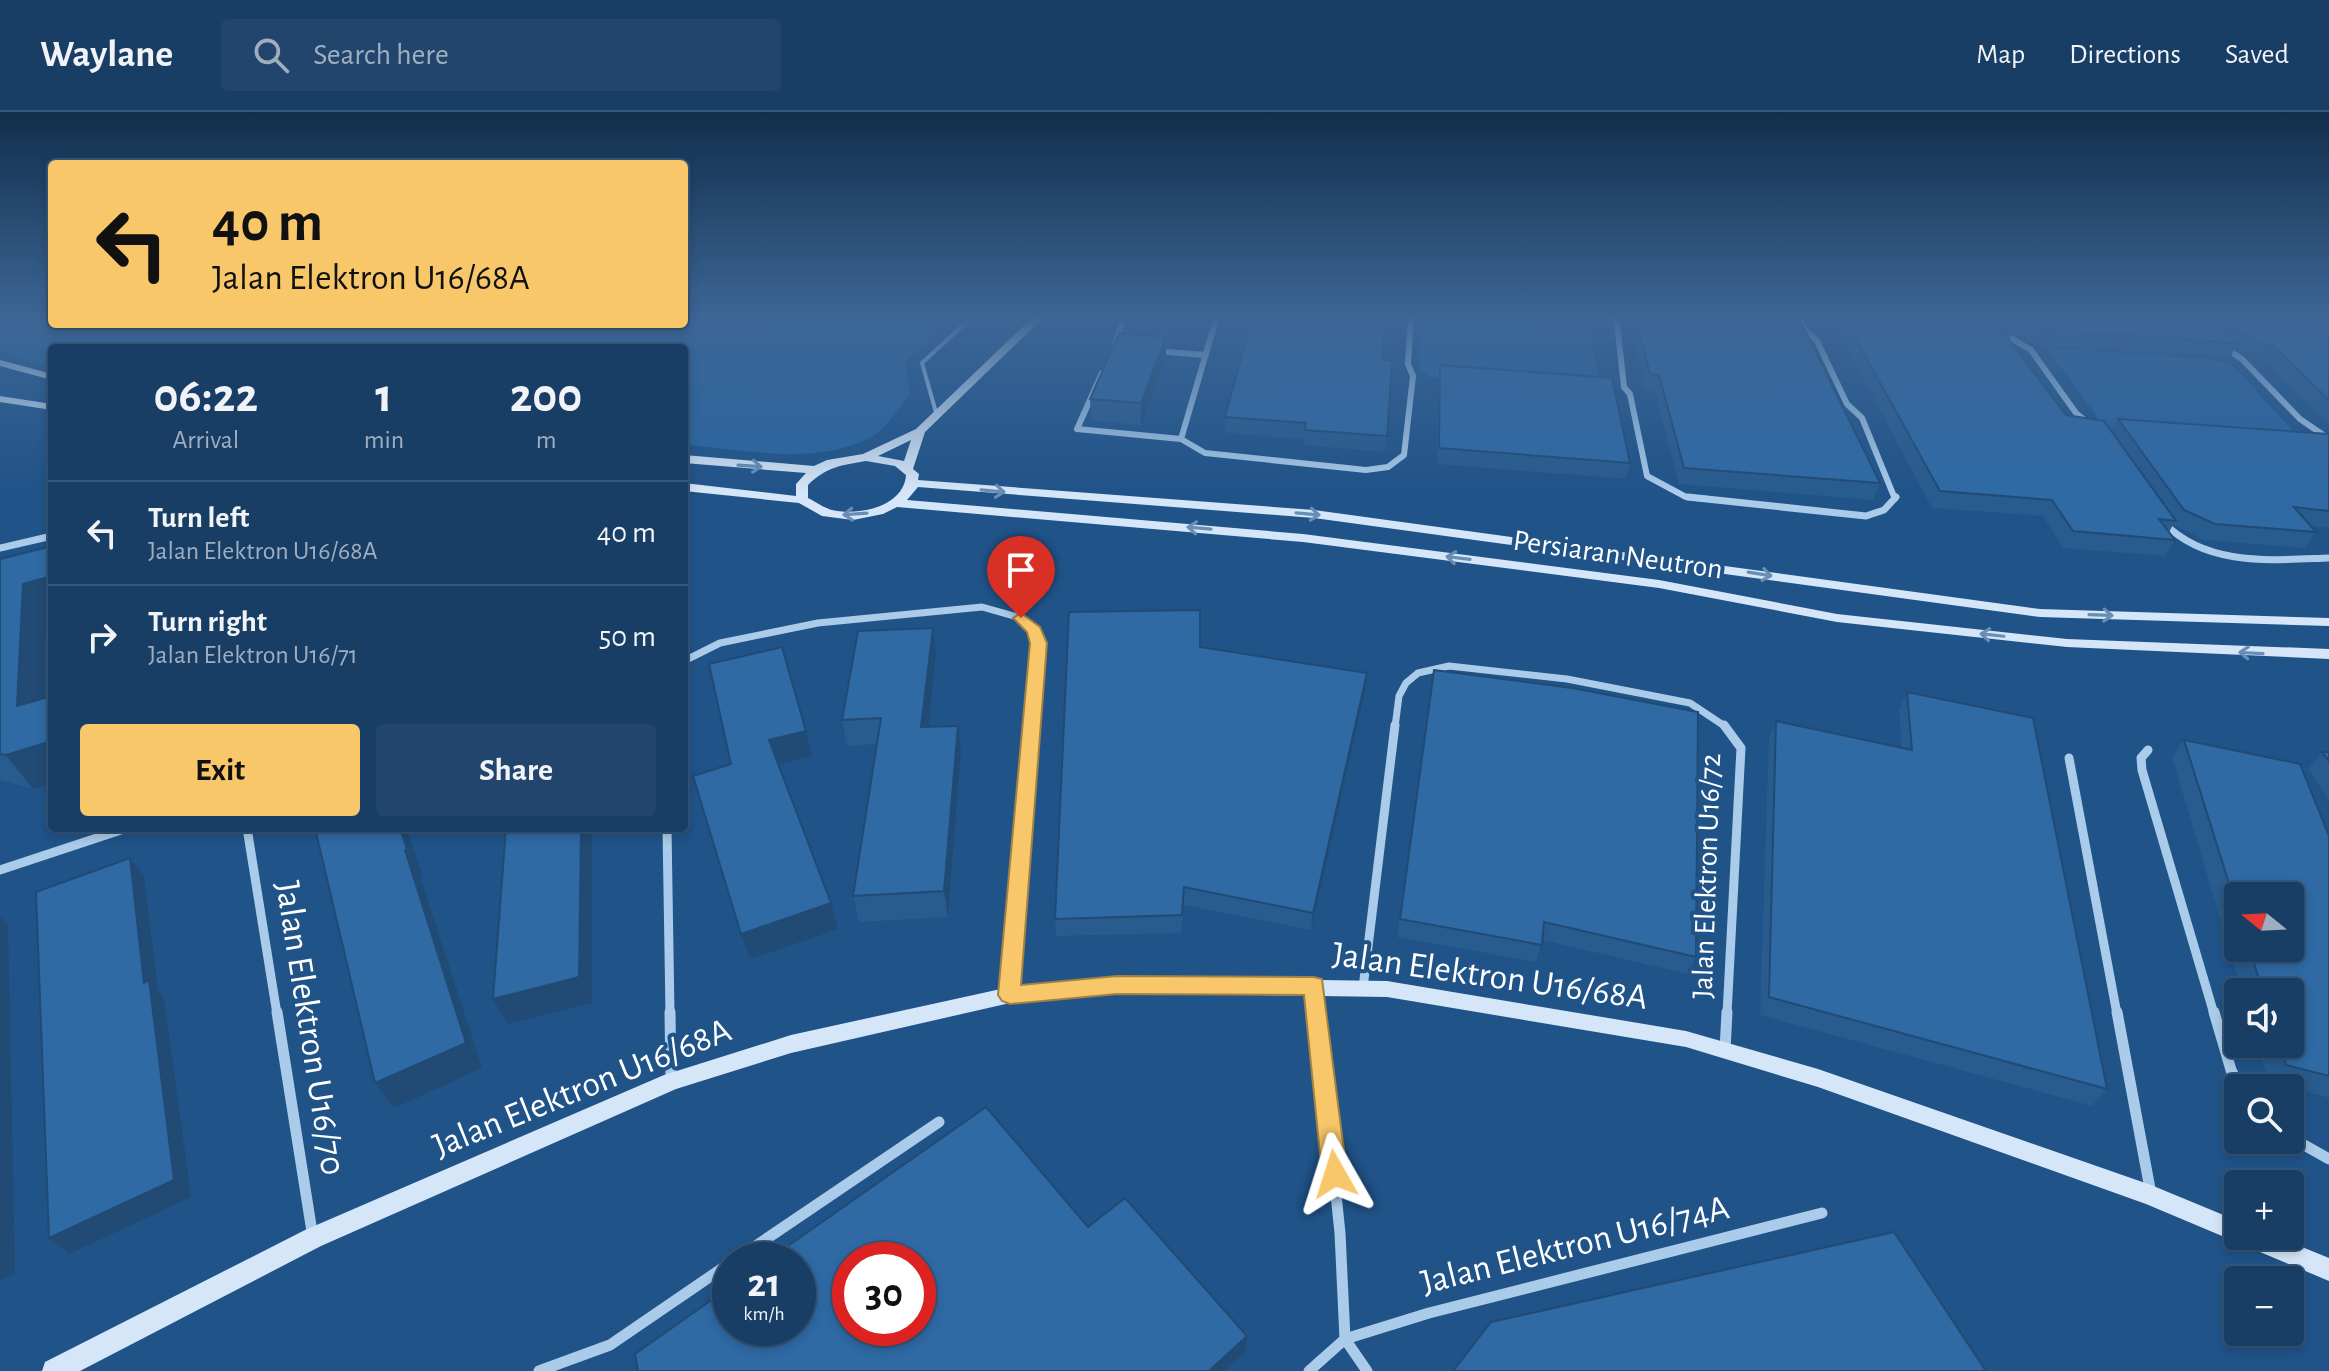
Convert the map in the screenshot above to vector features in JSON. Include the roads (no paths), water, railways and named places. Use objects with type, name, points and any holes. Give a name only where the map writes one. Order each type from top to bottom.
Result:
[{"type":"street","points":[[866,457],[920,431],[979,375]]},
{"type":"street","points":[[1102,375],[1077,429],[1181,439],[1205,453],[1366,470],[1388,467],[1404,455],[1412,375]]},
{"type":"street","points":[[1181,439],[1199,375]]},
{"type":"street","points":[[1623,375],[1624,387],[1630,394],[1647,476],[1654,481],[1686,497],[1866,516],[1879,513],[1892,505],[1896,497],[1862,418],[1847,404],[1833,375]]},
{"type":"street","points":[[2049,375],[2076,413],[2100,432]]},
{"type":"street","points":[[2257,375],[2300,419],[2329,439]]},
{"type":"street","points":[[0,399],[48,406]]},
{"type":"street","points":[[908,467],[920,431]]},
{"type":"street","points":[[688,487],[802,500],[825,513],[863,515],[898,503],[906,497],[915,483],[914,475],[908,467],[884,458],[866,457],[831,463],[816,470],[802,484],[802,500]]},
{"type":"street","points":[[688,459],[816,470]]},
{"type":"street","name":"Persiaran Neutron","points":[[915,483],[1314,514],[2040,613],[2329,622]]},
{"type":"street","name":"Persiaran Neutron","points":[[898,503],[1303,538],[1659,584],[1837,618],[2067,643],[2329,654]]},
{"type":"street","points":[[2162,519],[2170,532],[2222,555],[2245,559],[2329,558]]},
{"type":"street","points":[[0,548],[48,537]]},
{"type":"street","points":[[688,659],[720,643],[818,623],[901,613],[982,607],[1021,618],[1034,631],[1039,643],[1010,995]]},
{"type":"street","name":"Jalan Elektron U16/72","points":[[1363,988],[1399,696],[1406,683],[1418,673],[1449,666],[1567,679],[1690,703],[1724,725],[1741,748],[1725,1050]]},
{"type":"street","points":[[2148,750],[2141,758],[2142,770],[2233,1074]]},
{"type":"street","points":[[2069,758],[2151,1195]]},
{"type":"street","points":[[0,870],[115,832]]},
{"type":"street","name":"Jalan Elektron U16/70","points":[[248,832],[313,1238]]},
{"type":"street","points":[[667,832],[671,1081]]},
{"type":"street","name":"Jalan Elektron U16/68A","points":[[54,1371],[313,1238],[671,1081],[791,1044],[1010,995],[1117,985],[1387,989],[1686,1039],[1818,1078],[2151,1195],[2224,1226]]},
{"type":"street","points":[[1314,986],[1340,1233],[1345,1339],[1367,1371]]},
{"type":"street","points":[[762,1242],[939,1122]]},
{"type":"street","points":[[2304,1146],[2329,1159]]},
{"type":"street","name":"Jalan Elektron U16/74A","points":[[1345,1339],[1429,1313],[1822,1213]]},
{"type":"street","points":[[2281,1250],[2329,1270]]},
{"type":"street","points":[[539,1371],[610,1345],[712,1275]]},
{"type":"street","points":[[1309,1371],[1345,1339]]},
{"type":"lane","points":[[925,375],[937,416]]}]
